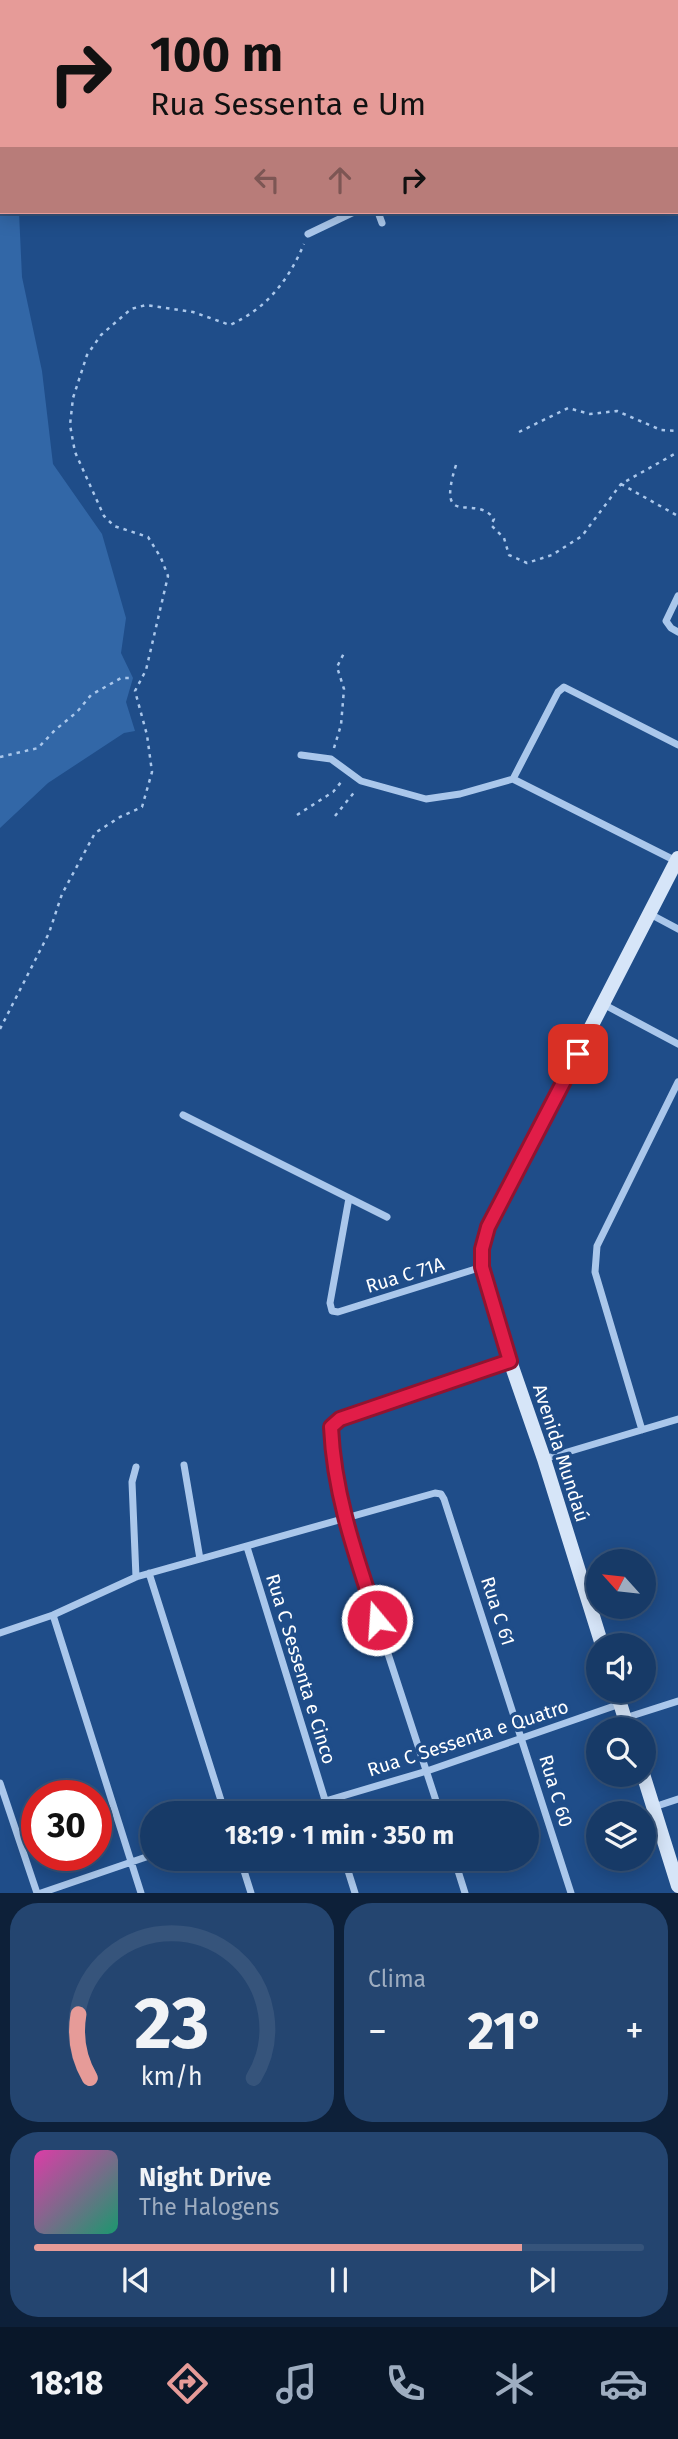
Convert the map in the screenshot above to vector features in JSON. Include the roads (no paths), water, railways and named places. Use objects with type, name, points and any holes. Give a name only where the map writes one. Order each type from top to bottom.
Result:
[{"type":"street","points":[[308,234],[350,214]]},
{"type":"street","points":[[379,214],[382,223]]},
{"type":"street","points":[[678,596],[666,621],[678,632]]},
{"type":"street","points":[[513,779],[558,691],[564,687],[678,745]]},
{"type":"street","points":[[300,755],[331,759],[361,781],[426,799],[460,794],[513,779],[677,860]]},
{"type":"street","name":"Avenida Mundaú","points":[[598,1633],[510,1361],[482,1267],[482,1249],[488,1227],[677,860]]},
{"type":"street","points":[[650,914],[678,929]]},
{"type":"street","points":[[603,1004],[678,1044]]},
{"type":"street","points":[[642,1430],[596,1272],[597,1246],[678,1082]]},
{"type":"street","points":[[183,1115],[387,1217]]},
{"type":"street","name":"Rua C 71A","points":[[349,1198],[330,1303],[332,1311],[338,1312],[482,1267]]},
{"type":"street","points":[[436,1801],[344,1519],[332,1460],[331,1427],[340,1419],[510,1361]]},
{"type":"street","points":[[544,1459],[678,1419]]},
{"type":"street","points":[[184,1465],[200,1559]]},
{"type":"street","points":[[136,1466],[131,1482],[136,1577]]},
{"type":"street","name":"Rua C 61","points":[[344,1519],[435,1493],[440,1494],[444,1499],[523,1739]]},
{"type":"street","points":[[0,1633],[53,1615],[136,1577],[344,1519]]},
{"type":"street","name":"Rua C Sessenta e Cinco","points":[[247,1547],[325,1801]]},
{"type":"street","points":[[149,1573],[221,1801]]},
{"type":"street","points":[[53,1615],[141,1893]]},
{"type":"street","name":"Rua C Sessenta e Quatro","points":[[325,1801],[622,1710],[678,1701]]},
{"type":"street","name":"Rua C 60","points":[[523,1739],[571,1893]]},
{"type":"street","points":[[0,1783],[39,1893],[140,1860]]},
{"type":"street","points":[[656,1806],[678,1799]]},
{"type":"street","points":[[656,1816],[678,1886]]},
{"type":"street","points":[[244,1871],[251,1893]]},
{"type":"street","points":[[348,1871],[355,1893]]},
{"type":"street","points":[[458,1871],[465,1893]]}]
